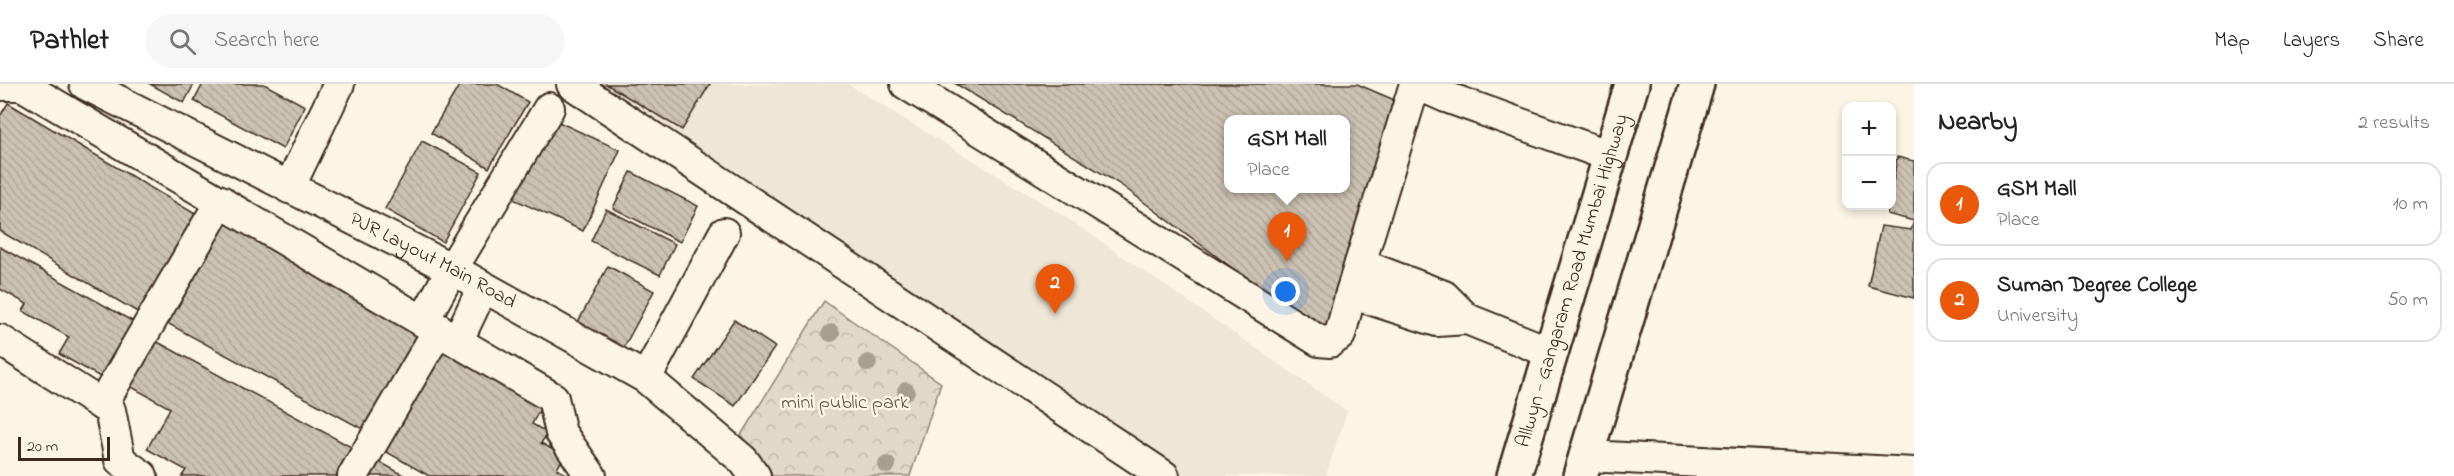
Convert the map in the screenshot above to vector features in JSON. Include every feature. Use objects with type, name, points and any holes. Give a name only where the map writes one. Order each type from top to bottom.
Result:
[{"type":"highway","name":"Allwyn - Gangaram Road Mumbai Highway","points":[[1514,476],[1632,84]]},
{"type":"highway","points":[[1584,466],[1697,84]]},
{"type":"street","name":"PJR Layout Main Road","points":[[85,84],[118,92],[289,188],[452,268],[646,378],[743,460],[755,476]]},
{"type":"street","points":[[289,188],[339,84]]},
{"type":"street","points":[[572,84],[1164,476]]},
{"type":"street","points":[[906,84],[1318,341],[1330,342],[1340,336],[1351,293],[1416,84],[1610,156]]},
{"type":"street","points":[[15,85],[221,201],[553,398],[561,433],[591,476]]},
{"type":"street","points":[[440,329],[452,268],[549,108]]},
{"type":"street","points":[[102,405],[221,201]]},
{"type":"street","points":[[646,378],[724,233]]},
{"type":"street","points":[[1360,264],[1444,296],[1467,319],[1552,352]]},
{"type":"street","points":[[353,476],[440,329],[483,286]]},
{"type":"street","points":[[1351,293],[1437,321],[1467,319]]},
{"type":"street","points":[[0,340],[110,410],[120,460],[142,476]]},
{"type":"street","points":[[1584,466],[1914,473]]},
{"type":"shaded area","points":[[554,84],[847,84],[1064,216],[1347,411],[1326,476],[1153,476]]},
{"type":"green space","name":"mini public park","points":[[824,301],[941,383],[910,476],[767,476],[741,435]]},
{"type":"building","points":[[150,84],[194,84],[184,103]]},
{"type":"building","points":[[203,84],[264,84],[305,106],[283,149],[194,101]]},
{"type":"building","points":[[460,84],[497,84],[528,102],[489,168],[431,133]]},
{"type":"building","points":[[606,84],[710,84],[682,130]]},
{"type":"building","points":[[956,84],[1357,84],[1399,102],[1327,339],[1121,185]]},
{"type":"building","points":[[8,103],[202,218],[144,316],[0,231],[0,116]]},
{"type":"building","points":[[552,119],[620,150],[583,231],[511,198]]},
{"type":"building","points":[[422,141],[481,172],[443,242],[385,209]]},
{"type":"building","points":[[1897,157],[1914,161],[1914,221],[1887,214],[1888,210],[1896,210]]},
{"type":"building","points":[[631,172],[698,206],[680,242],[613,208]]},
{"type":"building","points":[[606,209],[675,244],[660,275],[591,241]]},
{"type":"building","points":[[222,221],[422,329],[366,431],[167,323]]},
{"type":"building","points":[[1914,221],[1914,298],[1868,286],[1881,226],[1911,230]]},
{"type":"building","points":[[0,247],[134,322],[102,378],[59,354],[69,337],[23,311],[27,304],[0,289]]},
{"type":"building","points":[[608,266],[654,291],[623,349],[577,324]]},
{"type":"building","points":[[734,320],[775,347],[735,406],[694,379]]},
{"type":"building","points":[[152,339],[355,449],[341,476],[182,476],[186,470],[147,449],[170,408],[128,385]]},
{"type":"building","points":[[443,350],[541,407],[532,424],[548,433],[541,443],[564,456],[557,469],[570,476],[429,476],[385,451]]},
{"type":"building","points":[[378,461],[405,476],[370,476]]},
{"type":"place","name":"GSM Mall","points":[[1287,262]]},
{"type":"place","name":"Suman Degree College","points":[[1055,314]]}]
